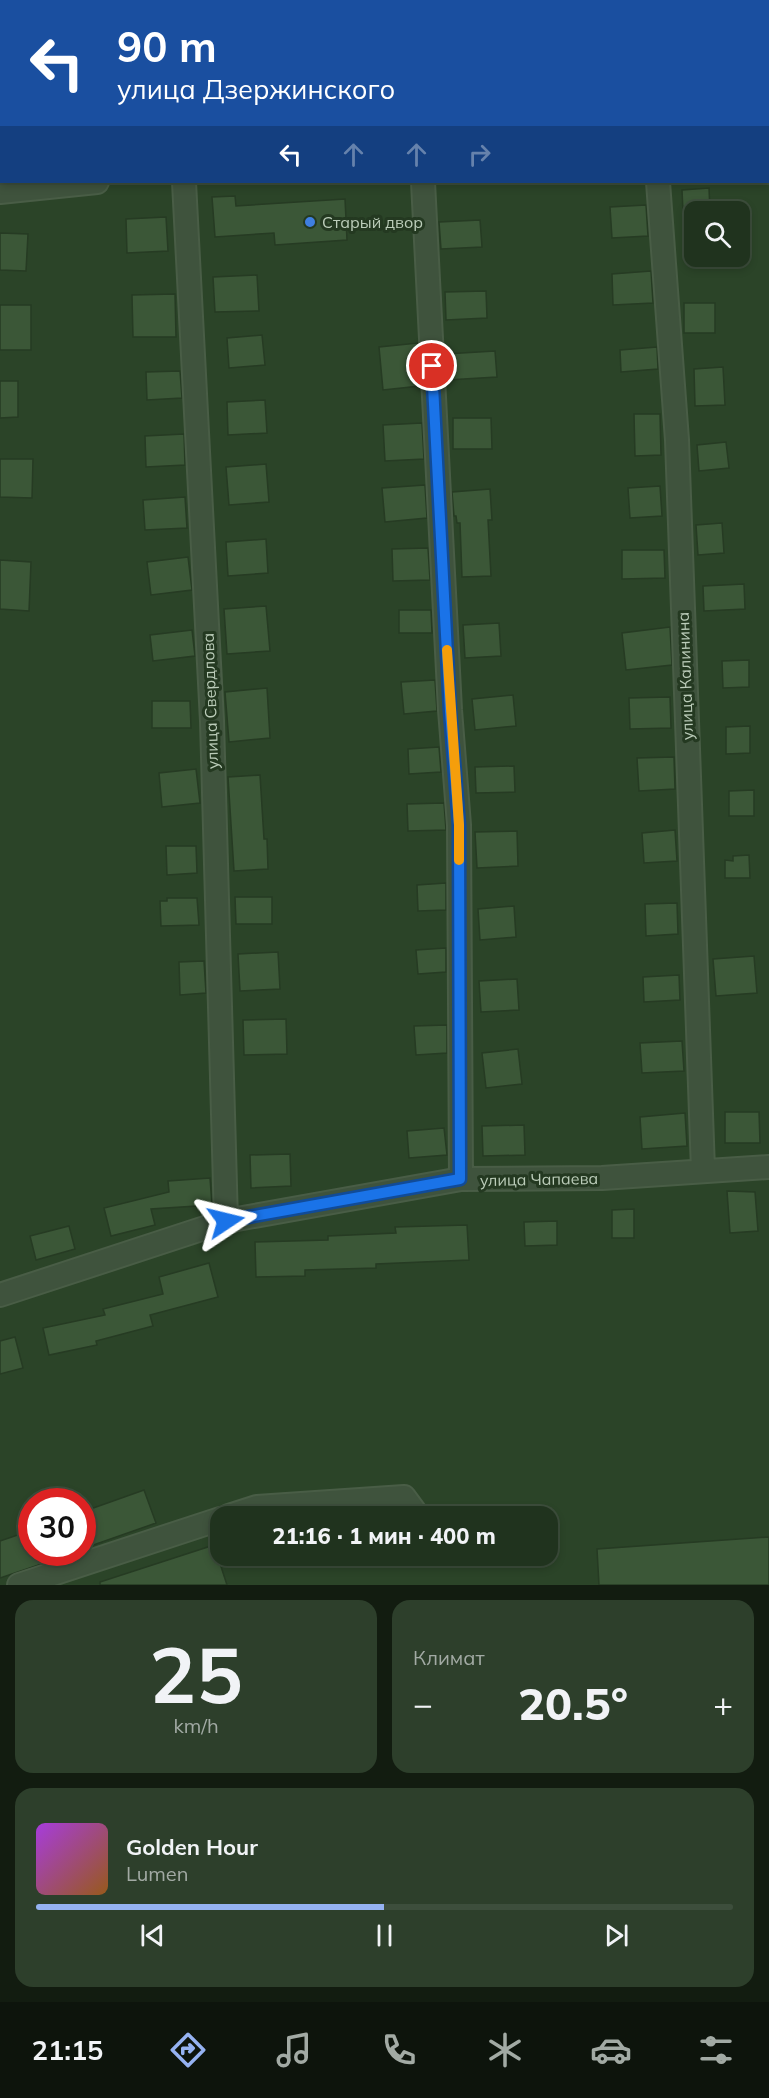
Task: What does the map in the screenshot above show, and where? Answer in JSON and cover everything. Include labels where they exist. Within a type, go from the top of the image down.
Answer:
[{"type":"street","points":[[0,192],[87,183]]},
{"type":"street","name":"улица Свердлова","points":[[184,183],[212,721],[226,1221]]},
{"type":"street","points":[[423,183],[450,711],[459,825],[460,1179]]},
{"type":"street","name":"улица Калинина","points":[[658,183],[677,441],[703,1170]]},
{"type":"street","name":"улица Чапаева","points":[[0,1295],[226,1221],[460,1179],[602,1178],[769,1167]]},
{"type":"street","points":[[272,1506],[404,1497],[411,1506]]},
{"type":"street","points":[[19,1585],[210,1522]]},
{"type":"building","points":[[709,188],[710,201],[684,201],[683,212],[682,190]]},
{"type":"building","points":[[235,196],[236,206],[345,199],[347,240],[275,245],[274,233],[215,237],[212,197]]},
{"type":"building","points":[[646,205],[648,236],[612,238],[610,207]]},
{"type":"building","points":[[166,217],[168,251],[127,253],[126,219]]},
{"type":"building","points":[[480,220],[482,247],[441,249],[439,222]]},
{"type":"building","points":[[0,233],[28,234],[26,271],[0,270]]},
{"type":"building","points":[[651,271],[653,303],[613,305],[612,274]]},
{"type":"building","points":[[257,275],[259,311],[215,312],[213,277]]},
{"type":"building","points":[[486,291],[487,318],[446,320],[445,292]]},
{"type":"building","points":[[175,294],[176,337],[133,337],[132,295]]},
{"type":"building","points":[[684,303],[715,303],[715,333],[684,333]]},
{"type":"building","points":[[0,305],[31,305],[31,350],[0,350]]},
{"type":"building","points":[[262,335],[265,365],[229,368],[227,338]]},
{"type":"building","points":[[418,343],[420,386],[383,390],[379,347]]},
{"type":"building","points":[[657,347],[658,369],[621,372],[620,350]]},
{"type":"building","points":[[495,351],[497,377],[447,380],[445,354]]},
{"type":"building","points":[[723,367],[725,405],[695,406],[694,369]]},
{"type":"building","points":[[180,371],[182,398],[147,400],[146,372]]},
{"type":"building","points":[[0,381],[18,381],[18,417],[0,418]]},
{"type":"building","points":[[265,400],[267,433],[228,435],[227,402]]},
{"type":"building","points":[[634,414],[660,414],[661,455],[635,456]]},
{"type":"building","points":[[453,418],[491,418],[492,449],[453,449]]},
{"type":"building","points":[[422,423],[424,459],[385,461],[383,425]]},
{"type":"building","points":[[184,434],[185,465],[146,467],[145,436]]},
{"type":"building","points":[[726,442],[729,468],[699,471],[697,445]]},
{"type":"building","points":[[0,459],[33,459],[32,498],[0,497]]},
{"type":"building","points":[[266,464],[269,502],[229,505],[226,467]]},
{"type":"building","points":[[425,485],[427,518],[385,522],[382,488]]},
{"type":"building","points":[[660,486],[662,516],[630,518],[628,488]]},
{"type":"building","points":[[490,489],[492,520],[488,520],[491,576],[462,577],[460,523],[457,523],[456,516],[454,516],[452,492]]},
{"type":"building","points":[[185,497],[187,528],[145,530],[143,500]]},
{"type":"building","points":[[722,523],[724,553],[698,555],[696,525]]},
{"type":"building","points":[[266,539],[268,573],[228,576],[226,542]]},
{"type":"building","points":[[428,548],[430,580],[393,581],[392,549]]},
{"type":"building","points":[[622,550],[664,550],[665,578],[622,579]]},
{"type":"building","points":[[188,557],[192,590],[151,595],[147,562]]},
{"type":"building","points":[[0,560],[31,562],[29,611],[0,609]]},
{"type":"building","points":[[744,584],[745,609],[704,611],[703,586]]},
{"type":"building","points":[[266,606],[270,651],[227,654],[224,609]]},
{"type":"building","points":[[399,610],[431,610],[432,633],[399,633]]},
{"type":"building","points":[[499,623],[501,656],[465,658],[463,625]]},
{"type":"building","points":[[670,627],[672,665],[626,670],[622,633]]},
{"type":"building","points":[[192,630],[195,656],[153,661],[150,635]]},
{"type":"building","points":[[749,660],[749,687],[723,688],[722,661]]},
{"type":"building","points":[[435,680],[437,711],[404,714],[401,682]]},
{"type":"building","points":[[267,688],[270,738],[229,742],[225,692]]},
{"type":"building","points":[[513,695],[516,726],[475,730],[472,699]]},
{"type":"building","points":[[670,697],[671,728],[630,729],[629,698]]},
{"type":"building","points":[[152,701],[190,701],[191,728],[152,728]]},
{"type":"building","points":[[750,726],[750,753],[726,754],[726,727]]},
{"type":"building","points":[[439,747],[441,772],[409,774],[408,749]]},
{"type":"building","points":[[674,757],[675,789],[639,791],[637,758]]},
{"type":"building","points":[[514,766],[515,792],[476,793],[475,767]]},
{"type":"building","points":[[196,769],[200,803],[162,807],[159,773]]},
{"type":"building","points":[[260,775],[268,869],[234,871],[228,777]]},
{"type":"building","points":[[754,790],[754,816],[729,816],[729,791]]},
{"type":"building","points":[[444,803],[446,830],[408,831],[407,804]]},
{"type":"building","points":[[675,830],[677,861],[644,863],[642,833]]},
{"type":"building","points":[[517,831],[518,866],[477,868],[475,832]]},
{"type":"building","points":[[166,846],[196,846],[197,873],[167,875]]},
{"type":"building","points":[[749,855],[750,878],[725,878],[725,860],[733,861],[733,856]]},
{"type":"building","points":[[446,883],[446,910],[418,911],[417,885]]},
{"type":"building","points":[[235,897],[272,897],[272,924],[236,924]]},
{"type":"building","points":[[167,898],[197,898],[199,925],[161,926],[160,901],[167,901]]},
{"type":"building","points":[[677,903],[678,934],[646,936],[645,904]]},
{"type":"building","points":[[514,906],[516,937],[480,940],[478,909]]},
{"type":"building","points":[[446,948],[446,972],[418,974],[416,950]]},
{"type":"building","points":[[278,952],[280,989],[240,991],[238,954]]},
{"type":"building","points":[[754,956],[757,993],[716,996],[713,959]]},
{"type":"building","points":[[204,961],[206,993],[180,995],[179,962]]},
{"type":"building","points":[[679,975],[680,1000],[644,1002],[643,977]]},
{"type":"building","points":[[517,979],[519,1010],[481,1012],[479,981]]},
{"type":"building","points":[[286,1019],[287,1054],[244,1055],[243,1020]]},
{"type":"building","points":[[447,1025],[447,1053],[416,1055],[414,1026]]},
{"type":"building","points":[[682,1041],[684,1071],[642,1073],[640,1043]]},
{"type":"building","points":[[518,1049],[522,1084],[486,1088],[482,1053]]},
{"type":"building","points":[[725,1112],[759,1112],[760,1143],[725,1143]]},
{"type":"building","points":[[685,1113],[687,1146],[642,1149],[640,1117]]},
{"type":"building","points":[[524,1125],[525,1155],[483,1156],[482,1126]]},
{"type":"building","points":[[444,1128],[447,1155],[409,1158],[407,1131]]},
{"type":"building","points":[[290,1154],[291,1186],[251,1188],[250,1155]]},
{"type":"building","points":[[210,1178],[212,1205],[151,1209],[155,1225],[111,1236],[104,1208],[169,1192],[168,1181]]},
{"type":"building","points":[[727,1191],[755,1192],[758,1231],[730,1233]]},
{"type":"building","points":[[634,1209],[634,1238],[612,1238],[612,1210]]},
{"type":"building","points":[[557,1221],[557,1245],[525,1246],[524,1222]]},
{"type":"building","points":[[467,1225],[469,1260],[376,1264],[376,1268],[305,1270],[305,1276],[256,1277],[255,1242],[328,1240],[328,1236],[396,1233],[395,1227]]},
{"type":"building","points":[[69,1226],[75,1249],[36,1260],[30,1236]]},
{"type":"building","points":[[209,1263],[218,1297],[150,1315],[153,1326],[96,1341],[97,1345],[49,1355],[43,1328],[105,1315],[103,1309],[163,1294],[159,1277]]},
{"type":"building","points":[[15,1337],[23,1368],[0,1374],[0,1341]]},
{"type":"building","points":[[144,1490],[156,1523],[96,1544],[96,1507]]},
{"type":"building","points":[[18,1535],[18,1566],[35,1566],[0,1578],[0,1541]]},
{"type":"building","points":[[769,1537],[769,1585],[599,1585],[597,1549]]},
{"type":"building","points":[[210,1546],[210,1566],[221,1566],[227,1585],[100,1585],[100,1582]]},
{"type":"slow traffic","points":[[447,650],[459,825],[459,860]]},
{"type":"place","name":"Старый двор","points":[[310,222]]},
{"type":"route","points":[[226,1221],[460,1179],[459,825],[450,711],[432,366]]}]
